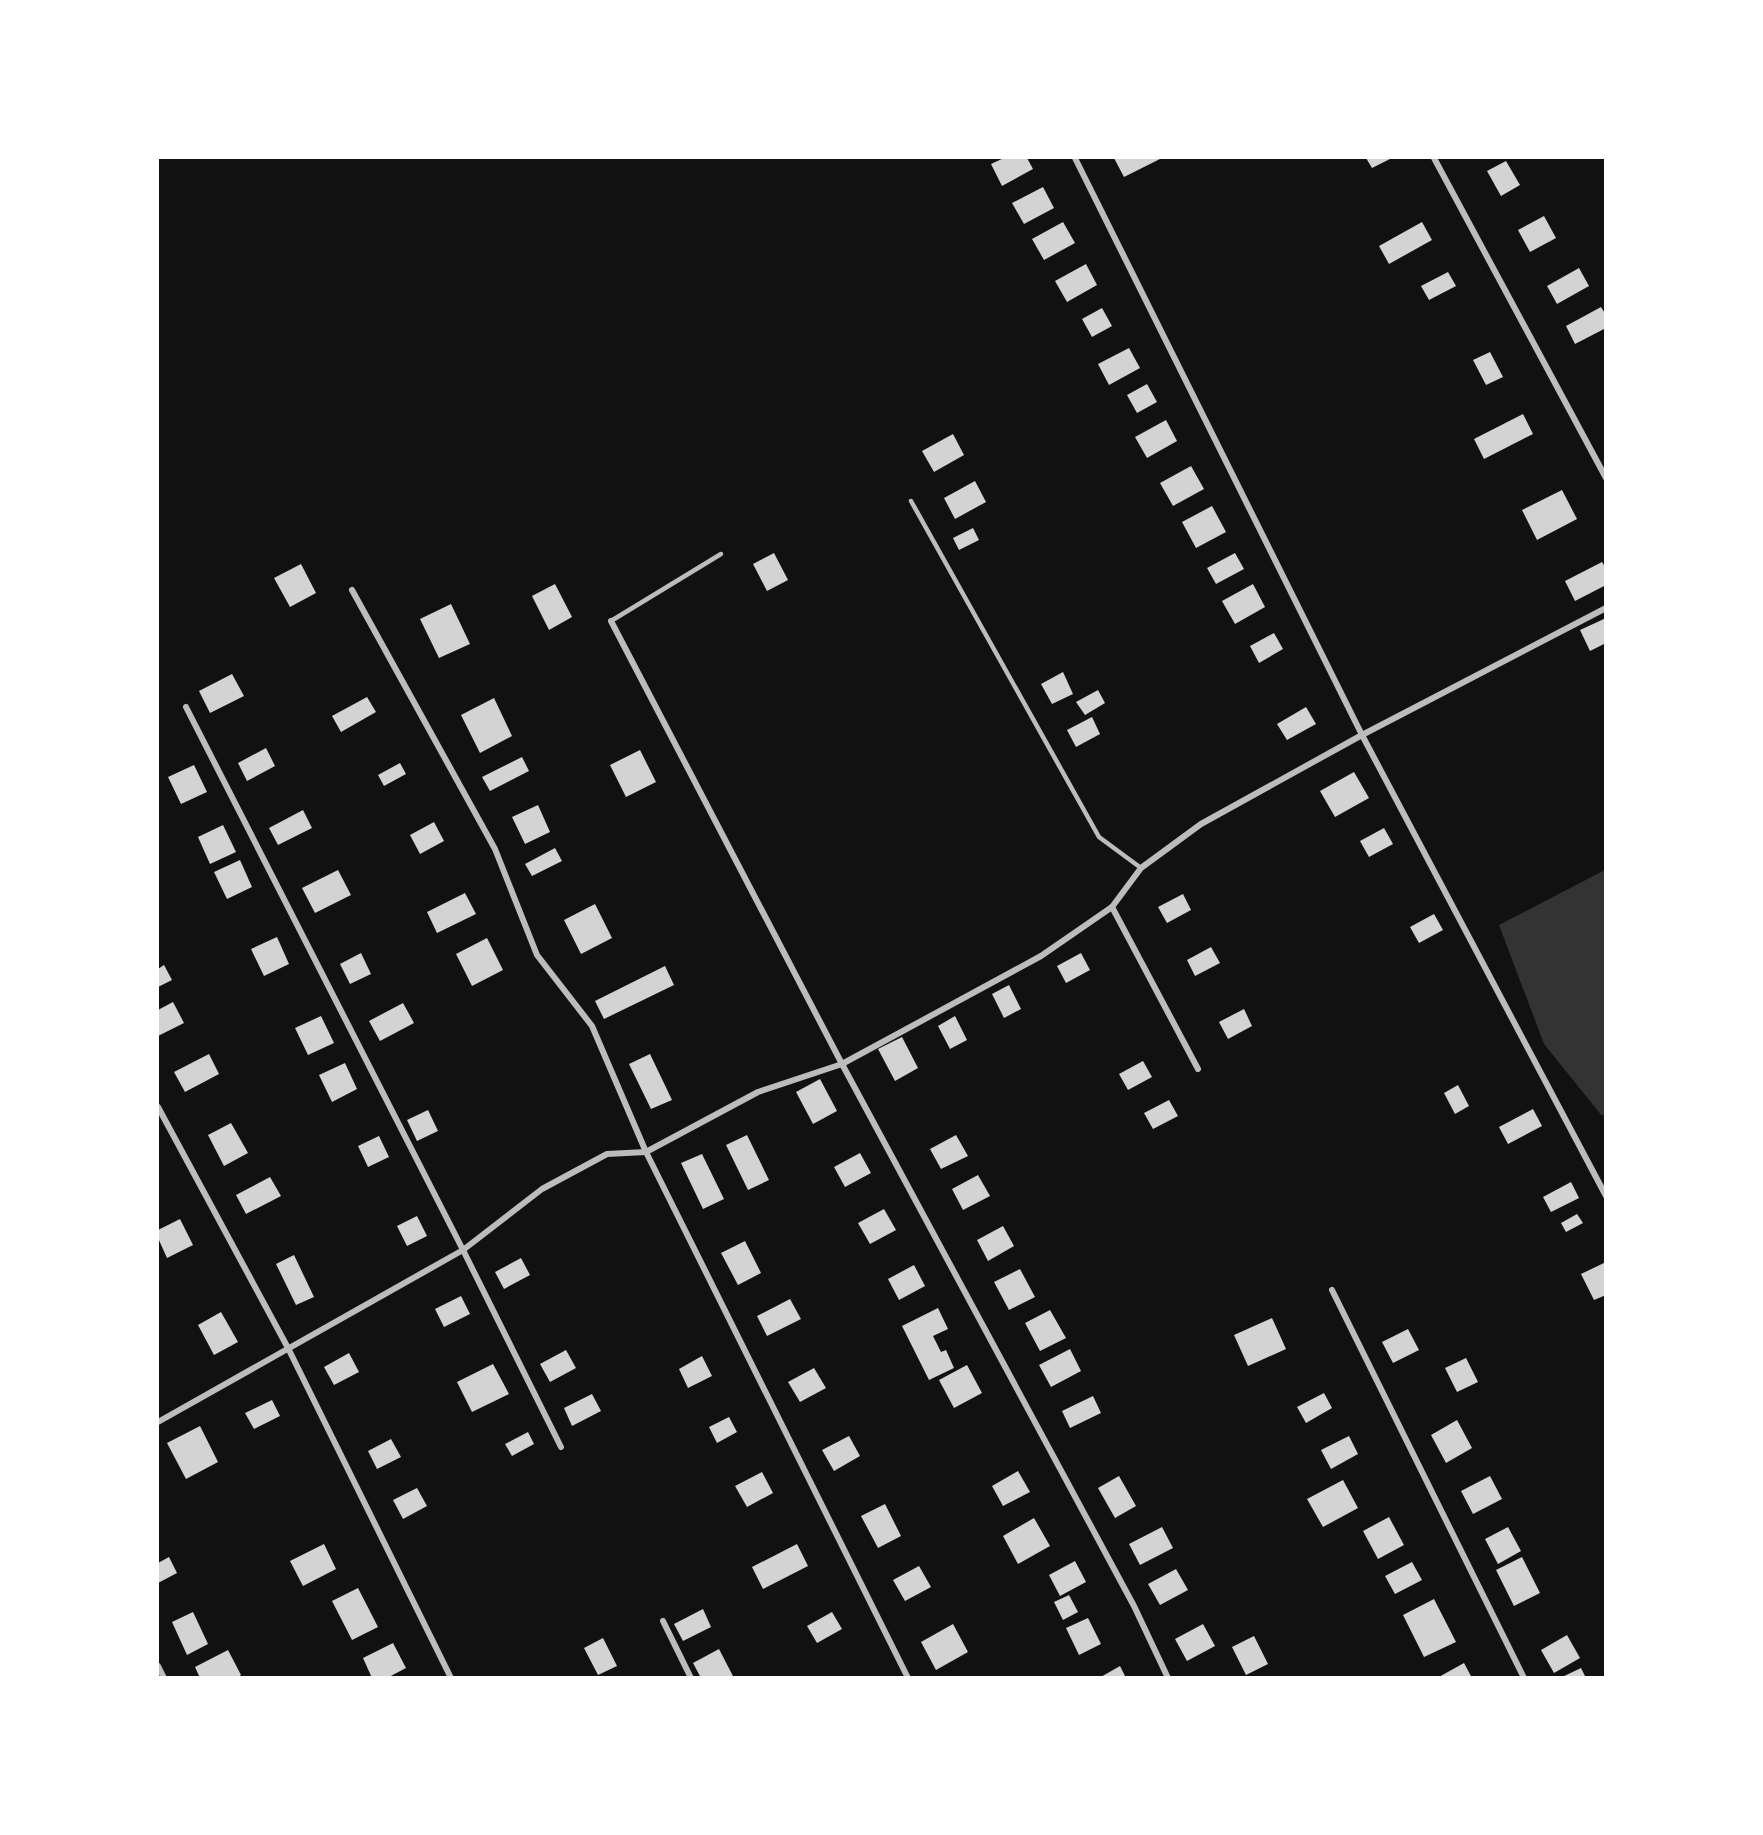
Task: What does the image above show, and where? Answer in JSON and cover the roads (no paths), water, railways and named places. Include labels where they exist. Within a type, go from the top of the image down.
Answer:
[{"type":"street","points":[[1075,158],[1362,735],[1605,1196]]},
{"type":"street","points":[[1434,158],[1605,478]]},
{"type":"street","points":[[351,590],[495,849],[537,955],[592,1026],[646,1152],[908,1677]]},
{"type":"street","points":[[158,1422],[463,1250],[542,1189],[607,1154],[646,1152],[758,1092],[842,1064],[1041,956],[1112,907],[1141,868],[1201,824],[1362,735],[1605,608]]},
{"type":"street","points":[[611,621],[842,1064],[1134,1606],[1168,1677]]},
{"type":"street","points":[[186,707],[561,1447]]},
{"type":"street","points":[[1112,907],[1198,1069]]},
{"type":"street","points":[[158,1107],[288,1348],[451,1677]]},
{"type":"street","points":[[1332,1290],[1524,1677]]},
{"type":"street","points":[[663,1621],[691,1677]]},
{"type":"street","points":[[158,1666],[164,1677]]},
{"type":"lane","points":[[911,501],[1099,837],[1141,868]]},
{"type":"lane","points":[[611,621],[721,554]]}]
